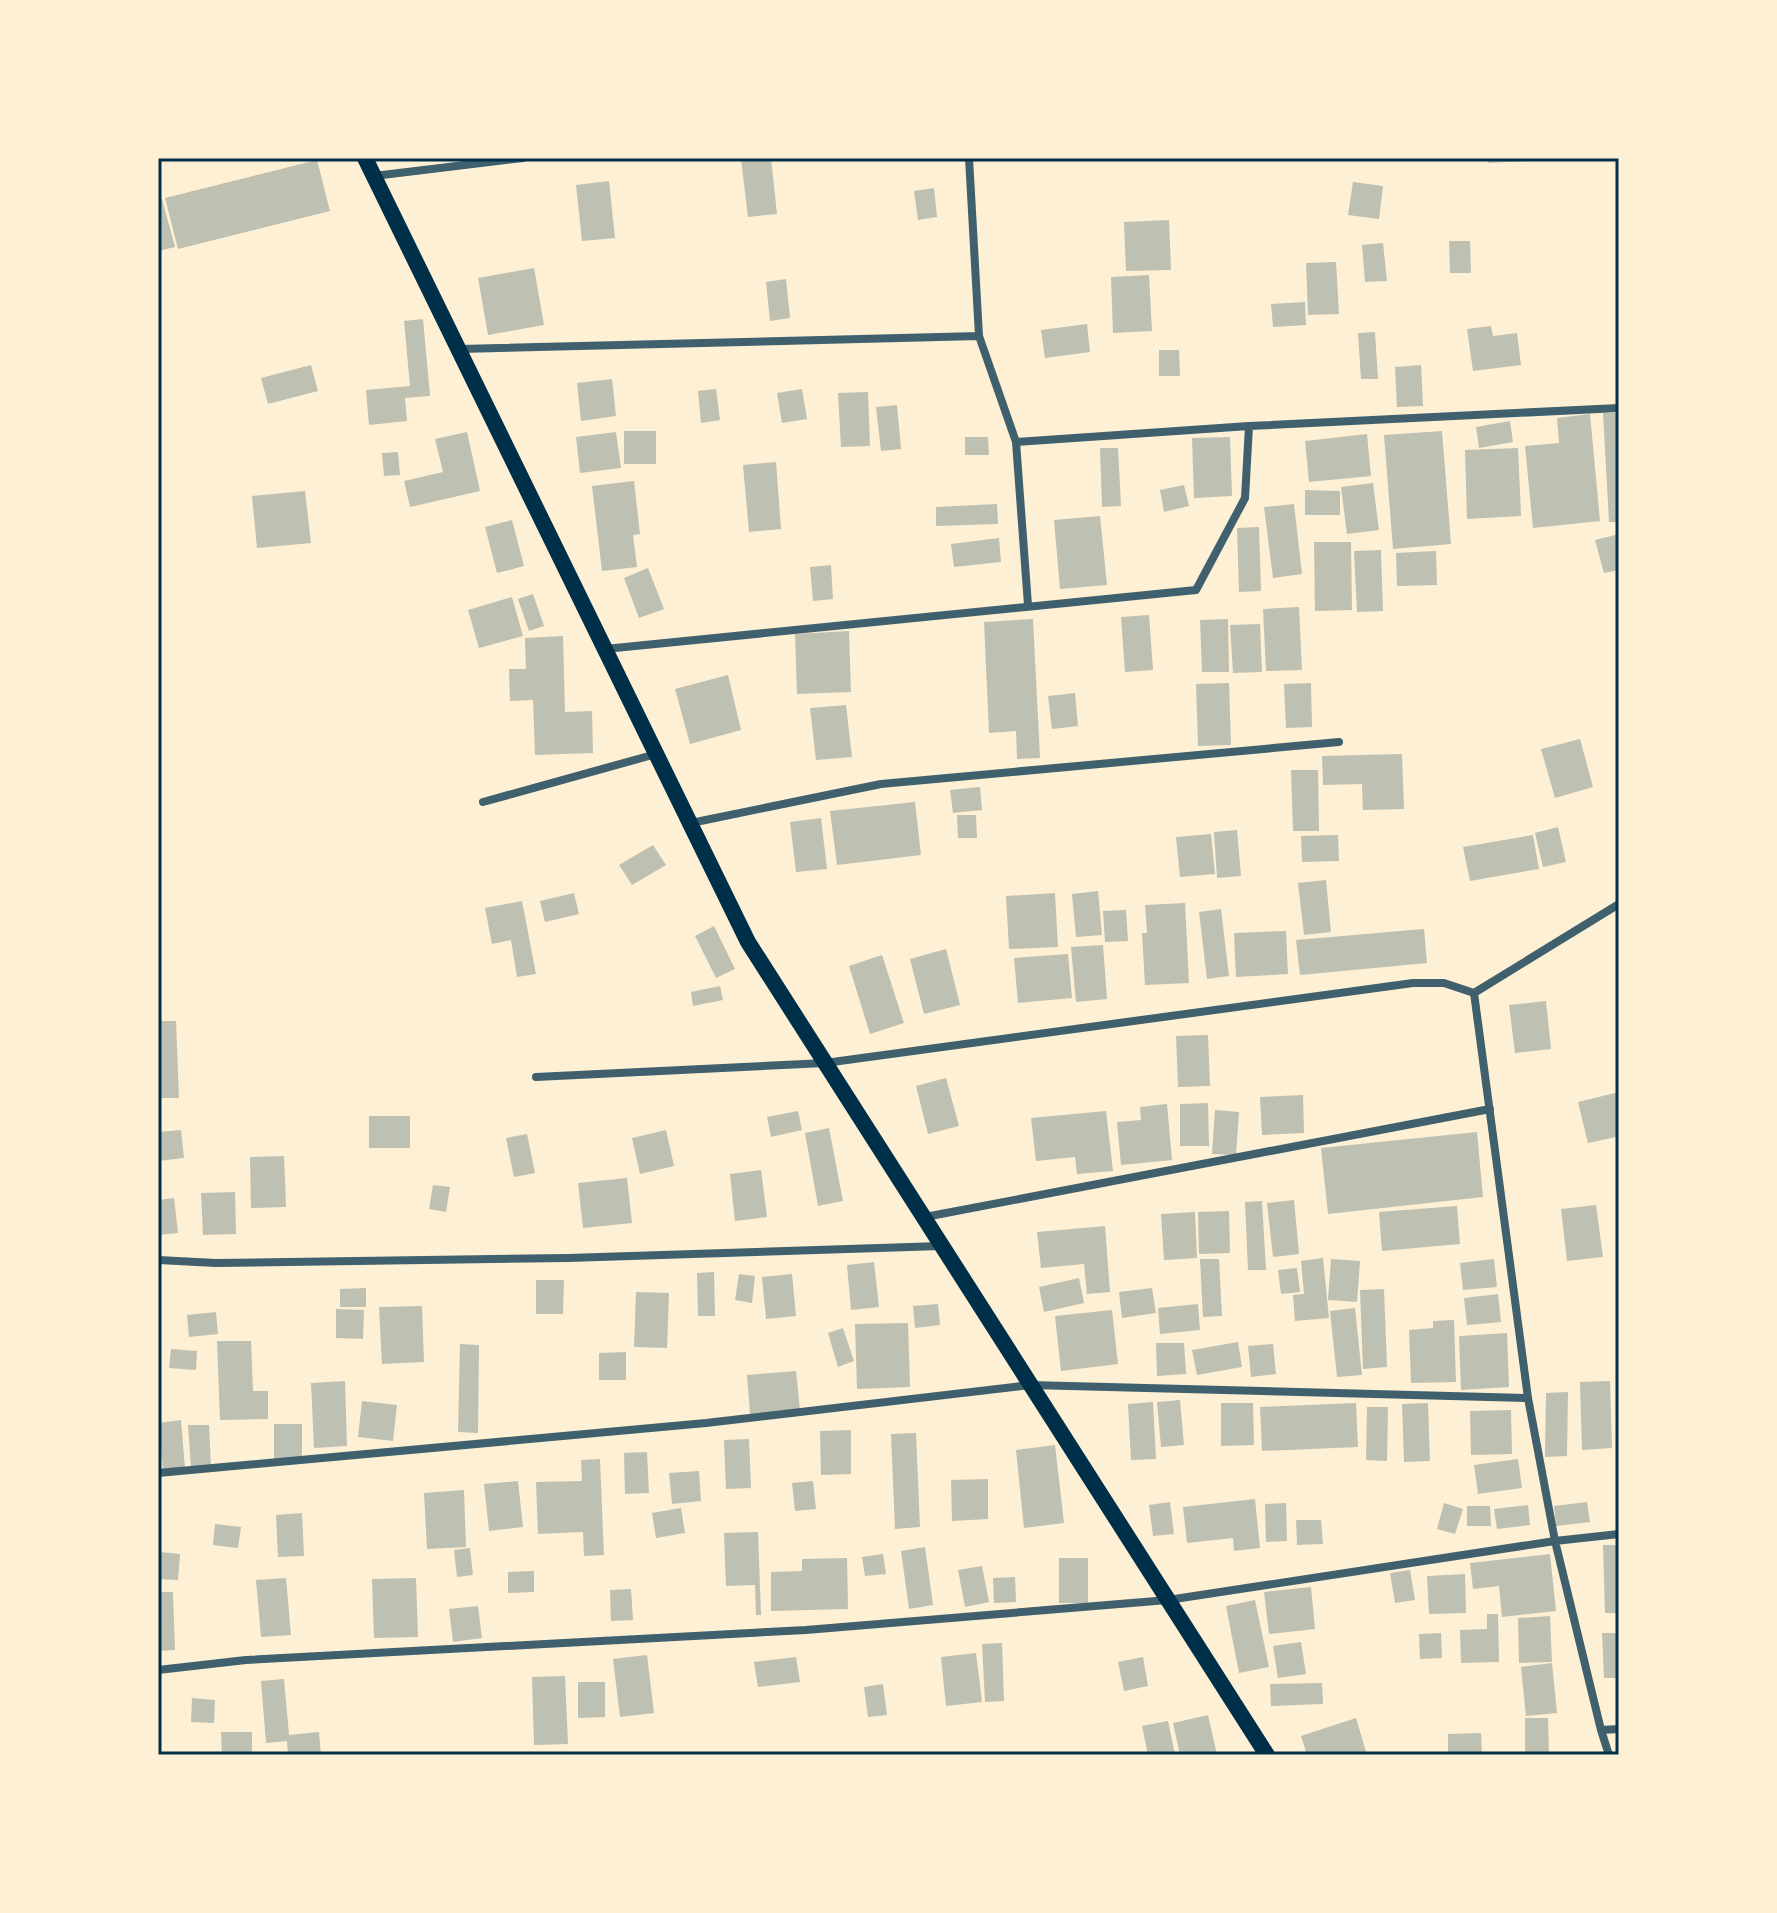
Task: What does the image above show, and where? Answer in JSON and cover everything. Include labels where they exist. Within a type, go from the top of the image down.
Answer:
[{"type":"main road","points":[[365,158],[748,942],[1267,1755]]},
{"type":"street","points":[[374,176],[523,158]]},
{"type":"street","points":[[969,158],[979,336],[1016,442],[1028,605]]},
{"type":"street","points":[[459,349],[979,336]]},
{"type":"street","points":[[1016,442],[1249,426],[1619,408]]},
{"type":"street","points":[[605,649],[1196,590],[1245,498],[1249,426]]},
{"type":"street","points":[[690,824],[881,784],[1339,742]]},
{"type":"street","points":[[483,802],[656,754]]},
{"type":"street","points":[[536,1077],[825,1063],[1413,983],[1444,983],[1474,993],[1619,904]]},
{"type":"street","points":[[1474,993],[1528,1398],[1555,1541],[1609,1755]]},
{"type":"street","points":[[924,1217],[1490,1109]]},
{"type":"street","points":[[158,1260],[216,1263],[568,1258],[942,1246]]},
{"type":"street","points":[[158,1473],[706,1423],[1030,1385],[1528,1398]]},
{"type":"street","points":[[158,1670],[246,1660],[806,1630],[1168,1600],[1619,1534]]},
{"type":"street","points":[[1601,1730],[1619,1729]]},
{"type":"building","points":[[771,158],[777,214],[748,217],[741,159]]},
{"type":"building","points":[[1488,158],[1546,158],[1546,160],[1488,163]]},
{"type":"building","points":[[317,160],[330,211],[178,249],[165,198]]},
{"type":"building","points":[[609,181],[615,238],[582,241],[576,185]]},
{"type":"building","points":[[1353,182],[1383,186],[1379,219],[1348,215]]},
{"type":"building","points":[[934,188],[937,217],[918,220],[914,191]]},
{"type":"building","points":[[162,199],[175,247],[158,251],[158,201]]},
{"type":"building","points":[[1169,220],[1171,270],[1126,271],[1124,222]]},
{"type":"building","points":[[1449,241],[1470,241],[1471,273],[1450,273]]},
{"type":"building","points":[[1383,243],[1387,281],[1365,282],[1362,245]]},
{"type":"building","points":[[1336,262],[1339,314],[1308,315],[1306,263]]},
{"type":"building","points":[[534,268],[544,325],[488,335],[478,278]]},
{"type":"building","points":[[1149,275],[1152,331],[1113,333],[1111,277]]},
{"type":"building","points":[[786,279],[790,318],[770,321],[766,282]]},
{"type":"building","points":[[1305,302],[1306,325],[1273,327],[1271,304]]},
{"type":"building","points":[[423,319],[430,396],[405,398],[407,421],[369,425],[366,390],[410,386],[404,321]]},
{"type":"building","points":[[1087,324],[1090,352],[1045,358],[1041,330]]},
{"type":"building","points":[[1491,326],[1493,336],[1517,333],[1521,365],[1473,371],[1467,329]]},
{"type":"building","points":[[1375,332],[1378,379],[1361,379],[1358,333]]},
{"type":"building","points":[[1159,350],[1179,350],[1180,376],[1159,376]]},
{"type":"building","points":[[311,365],[318,391],[268,404],[261,378]]},
{"type":"building","points":[[1421,365],[1423,406],[1397,407],[1395,367]]},
{"type":"building","points":[[612,379],[616,416],[581,421],[577,383]]},
{"type":"building","points":[[716,389],[720,420],[701,423],[698,391]]},
{"type":"building","points":[[802,389],[807,419],[782,423],[777,393]]},
{"type":"building","points":[[868,392],[870,446],[841,447],[838,393]]},
{"type":"building","points":[[897,405],[901,449],[881,451],[876,407]]},
{"type":"building","points":[[1603,413],[1619,413],[1619,522],[1609,522]]},
{"type":"building","points":[[1590,414],[1600,521],[1533,528],[1525,446],[1559,443],[1557,418]]},
{"type":"building","points":[[1510,421],[1513,442],[1479,448],[1476,427]]},
{"type":"building","points":[[624,431],[656,431],[656,464],[624,464]]},
{"type":"building","points":[[1442,431],[1451,544],[1393,549],[1384,435]]},
{"type":"building","points":[[467,432],[480,491],[410,507],[404,481],[443,472],[435,439]]},
{"type":"building","points":[[616,432],[621,468],[580,473],[576,437]]},
{"type":"building","points":[[1367,434],[1371,476],[1309,482],[1305,441]]},
{"type":"building","points":[[965,437],[988,437],[989,455],[965,455]]},
{"type":"building","points":[[1230,437],[1232,496],[1194,498],[1192,438]]},
{"type":"building","points":[[1100,448],[1118,448],[1121,506],[1102,507]]},
{"type":"building","points":[[1518,448],[1521,516],[1467,519],[1465,450]]},
{"type":"building","points":[[398,452],[400,475],[384,476],[382,453]]},
{"type":"building","points":[[776,462],[781,529],[749,532],[743,465]]},
{"type":"building","points":[[634,481],[640,534],[633,535],[637,567],[602,571],[592,486]]},
{"type":"building","points":[[1373,483],[1379,530],[1347,534],[1341,487]]},
{"type":"building","points":[[1184,485],[1189,506],[1164,512],[1160,490]]},
{"type":"building","points":[[1305,490],[1340,491],[1340,515],[1305,515]]},
{"type":"building","points":[[305,491],[311,543],[257,548],[252,496]]},
{"type":"building","points":[[997,504],[998,524],[936,526],[936,507]]},
{"type":"building","points":[[1294,504],[1302,574],[1273,578],[1264,507]]},
{"type":"building","points":[[1100,516],[1107,585],[1060,589],[1054,520]]},
{"type":"building","points":[[512,520],[524,566],[497,573],[485,527]]},
{"type":"building","points":[[1259,527],[1261,591],[1239,592],[1237,528]]},
{"type":"building","points":[[1619,534],[1619,570],[1604,573],[1595,540]]},
{"type":"building","points":[[999,538],[1001,562],[954,567],[951,544]]},
{"type":"building","points":[[1314,542],[1351,542],[1352,610],[1315,611]]},
{"type":"building","points":[[1381,550],[1383,611],[1357,612],[1354,551]]},
{"type":"building","points":[[1436,551],[1437,585],[1397,586],[1396,553]]},
{"type":"building","points":[[831,565],[833,599],[813,601],[810,567]]},
{"type":"building","points":[[648,568],[664,609],[639,618],[624,578]]},
{"type":"building","points":[[533,594],[544,626],[529,631],[518,599]]},
{"type":"building","points":[[512,597],[523,636],[479,648],[468,610]]},
{"type":"building","points":[[1299,607],[1302,670],[1266,671],[1263,609]]},
{"type":"building","points":[[1149,615],[1153,670],[1125,672],[1121,617]]},
{"type":"building","points":[[1033,619],[1040,758],[1017,759],[1016,731],[989,733],[984,622]]},
{"type":"building","points":[[1228,619],[1229,672],[1202,672],[1200,620]]},
{"type":"building","points":[[1260,624],[1262,672],[1233,673],[1230,625]]},
{"type":"building","points":[[849,631],[851,692],[797,694],[795,634]]},
{"type":"building","points":[[563,636],[565,712],[592,711],[593,753],[535,755],[533,700],[510,701],[509,669],[526,669],[525,638]]},
{"type":"building","points":[[728,675],[741,730],[690,744],[675,689]]},
{"type":"building","points":[[1229,683],[1231,745],[1198,746],[1196,684]]},
{"type":"building","points":[[1311,683],[1312,727],[1286,728],[1284,684]]},
{"type":"building","points":[[1075,693],[1078,726],[1052,729],[1048,696]]},
{"type":"building","points":[[846,705],[852,757],[816,760],[810,708]]},
{"type":"building","points":[[1580,739],[1593,787],[1555,798],[1541,749]]},
{"type":"building","points":[[1402,754],[1404,809],[1363,810],[1362,784],[1323,785],[1322,756]]},
{"type":"building","points":[[1291,770],[1318,770],[1319,831],[1293,831]]},
{"type":"building","points":[[980,787],[982,810],[953,813],[950,790]]},
{"type":"building","points":[[915,802],[921,855],[837,865],[830,811]]},
{"type":"building","points":[[957,815],[976,815],[977,838],[958,838]]},
{"type":"building","points":[[821,818],[827,869],[796,872],[790,822]]},
{"type":"building","points":[[1558,827],[1566,862],[1543,867],[1535,833]]},
{"type":"building","points":[[1237,830],[1241,876],[1217,878],[1214,832]]},
{"type":"building","points":[[1211,834],[1215,874],[1180,877],[1176,837]]},
{"type":"building","points":[[1338,835],[1339,861],[1302,862],[1301,836]]},
{"type":"building","points":[[1533,835],[1539,869],[1470,881],[1463,847]]},
{"type":"building","points":[[653,845],[666,865],[632,885],[619,865]]},
{"type":"building","points":[[1326,880],[1331,932],[1304,935],[1298,883]]},
{"type":"building","points":[[1098,891],[1102,935],[1076,937],[1072,894]]},
{"type":"building","points":[[574,893],[579,914],[545,922],[540,901]]},
{"type":"building","points":[[1055,893],[1058,947],[1009,949],[1006,896]]},
{"type":"building","points":[[522,901],[536,974],[517,977],[511,940],[492,944],[485,908]]},
{"type":"building","points":[[1185,903],[1189,983],[1145,985],[1142,933],[1147,933],[1145,905]]},
{"type":"building","points":[[1221,909],[1229,976],[1207,979],[1199,912]]},
{"type":"building","points":[[1126,910],[1128,941],[1105,942],[1103,911]]},
{"type":"building","points":[[714,926],[735,969],[716,978],[695,936]]},
{"type":"building","points":[[1424,929],[1427,963],[1300,975],[1296,940]]},
{"type":"building","points":[[1286,931],[1288,974],[1236,977],[1234,933]]},
{"type":"building","points":[[1103,945],[1107,999],[1076,1002],[1071,947]]},
{"type":"building","points":[[946,949],[960,1005],[924,1014],[910,959]]},
{"type":"building","points":[[1068,954],[1072,998],[1018,1003],[1014,958]]},
{"type":"building","points":[[882,955],[904,1023],[870,1034],[849,966]]},
{"type":"building","points":[[720,986],[723,1000],[693,1006],[691,992]]},
{"type":"building","points":[[1546,1001],[1551,1049],[1515,1053],[1509,1005]]},
{"type":"building","points":[[158,1021],[176,1021],[179,1098],[158,1098]]},
{"type":"building","points":[[1208,1035],[1210,1086],[1178,1087],[1176,1036]]},
{"type":"building","points":[[946,1078],[959,1126],[928,1134],[916,1086]]},
{"type":"building","points":[[1619,1092],[1619,1146],[1616,1137],[1588,1143],[1578,1102]]},
{"type":"building","points":[[1303,1095],[1304,1133],[1262,1135],[1260,1097]]},
{"type":"building","points":[[1208,1103],[1209,1146],[1180,1146],[1180,1104]]},
{"type":"building","points":[[1167,1104],[1172,1160],[1121,1165],[1117,1122],[1141,1120],[1140,1107]]},
{"type":"building","points":[[1215,1110],[1239,1112],[1236,1155],[1212,1154]]},
{"type":"building","points":[[798,1111],[802,1130],[771,1137],[767,1117]]},
{"type":"building","points":[[1106,1111],[1113,1171],[1077,1174],[1075,1157],[1036,1161],[1031,1118]]},
{"type":"building","points":[[369,1116],[410,1116],[410,1148],[369,1148]]},
{"type":"building","points":[[829,1128],[843,1201],[818,1206],[805,1133]]},
{"type":"building","points":[[181,1130],[184,1158],[158,1161],[158,1132]]},
{"type":"building","points":[[666,1130],[674,1166],[640,1174],[632,1138]]},
{"type":"building","points":[[1477,1132],[1483,1197],[1328,1214],[1321,1148]]},
{"type":"building","points":[[527,1134],[535,1173],[514,1177],[506,1138]]},
{"type":"building","points":[[284,1156],[286,1207],[251,1208],[250,1157]]},
{"type":"building","points":[[761,1170],[767,1217],[735,1221],[730,1174]]},
{"type":"building","points":[[627,1178],[632,1223],[583,1228],[578,1183]]},
{"type":"building","points":[[433,1185],[450,1187],[446,1212],[429,1209]]},
{"type":"building","points":[[235,1192],[236,1234],[203,1235],[201,1193]]},
{"type":"building","points":[[174,1198],[178,1233],[158,1235],[158,1200]]},
{"type":"building","points":[[1294,1200],[1299,1254],[1273,1257],[1267,1203]]},
{"type":"building","points":[[1262,1201],[1266,1270],[1248,1270],[1245,1202]]},
{"type":"building","points":[[1596,1205],[1603,1257],[1567,1261],[1561,1209]]},
{"type":"building","points":[[1457,1206],[1460,1244],[1382,1251],[1379,1212]]},
{"type":"building","points":[[1229,1211],[1230,1253],[1199,1254],[1198,1212]]},
{"type":"building","points":[[1195,1212],[1197,1258],[1164,1260],[1161,1214]]},
{"type":"building","points":[[1105,1226],[1110,1292],[1087,1294],[1084,1264],[1041,1268],[1037,1232]]},
{"type":"building","points":[[1323,1258],[1329,1318],[1295,1321],[1293,1295],[1304,1294],[1301,1261]]},
{"type":"building","points":[[1200,1259],[1219,1259],[1222,1316],[1203,1317]]},
{"type":"building","points":[[1331,1259],[1360,1261],[1357,1302],[1328,1300]]},
{"type":"building","points":[[1494,1259],[1497,1287],[1463,1290],[1460,1263]]},
{"type":"building","points":[[874,1262],[879,1307],[851,1310],[847,1265]]},
{"type":"building","points":[[1297,1268],[1300,1292],[1281,1294],[1278,1270]]},
{"type":"building","points":[[714,1272],[715,1316],[698,1316],[697,1273]]},
{"type":"building","points":[[739,1274],[755,1276],[752,1303],[735,1300]]},
{"type":"building","points":[[792,1274],[796,1316],[766,1319],[762,1277]]},
{"type":"building","points":[[1079,1278],[1084,1303],[1044,1312],[1039,1287]]},
{"type":"building","points":[[536,1280],[564,1280],[563,1314],[536,1314]]},
{"type":"building","points":[[366,1288],[366,1307],[340,1307],[340,1289]]},
{"type":"building","points":[[1152,1288],[1156,1313],[1122,1318],[1119,1292]]},
{"type":"building","points":[[1384,1289],[1387,1367],[1363,1369],[1360,1290]]},
{"type":"building","points":[[636,1292],[669,1293],[667,1348],[634,1347]]},
{"type":"building","points":[[1498,1294],[1501,1322],[1467,1325],[1464,1298]]},
{"type":"building","points":[[938,1304],[940,1325],[915,1328],[913,1306]]},
{"type":"building","points":[[1198,1304],[1200,1330],[1160,1334],[1158,1308]]},
{"type":"building","points":[[422,1306],[424,1362],[382,1364],[379,1307]]},
{"type":"building","points":[[1355,1308],[1362,1375],[1337,1377],[1330,1311]]},
{"type":"building","points":[[336,1309],[364,1310],[363,1339],[336,1338]]},
{"type":"building","points":[[1112,1310],[1118,1364],[1061,1371],[1055,1316]]},
{"type":"building","points":[[216,1312],[218,1334],[189,1337],[187,1315]]},
{"type":"building","points":[[1454,1320],[1456,1382],[1411,1383],[1409,1330],[1433,1328],[1433,1321]]},
{"type":"building","points":[[908,1323],[910,1387],[857,1389],[855,1324]]},
{"type":"building","points":[[843,1328],[854,1361],[838,1367],[828,1333]]},
{"type":"building","points":[[1507,1333],[1509,1387],[1461,1390],[1459,1336]]},
{"type":"building","points":[[217,1341],[251,1341],[253,1391],[268,1391],[268,1419],[220,1420]]},
{"type":"building","points":[[1238,1342],[1242,1367],[1197,1375],[1192,1350]]},
{"type":"building","points":[[1156,1343],[1184,1343],[1186,1374],[1157,1376]]},
{"type":"building","points":[[460,1344],[479,1345],[478,1433],[458,1432]]},
{"type":"building","points":[[1273,1344],[1276,1374],[1251,1377],[1248,1346]]},
{"type":"building","points":[[171,1349],[197,1351],[196,1370],[169,1368]]},
{"type":"building","points":[[626,1352],[626,1380],[599,1380],[599,1353]]},
{"type":"building","points":[[796,1371],[800,1410],[750,1414],[747,1375]]},
{"type":"building","points":[[345,1381],[347,1446],[314,1448],[311,1383]]},
{"type":"building","points":[[1610,1381],[1612,1448],[1582,1450],[1580,1382]]},
{"type":"building","points":[[1568,1392],[1567,1456],[1545,1457],[1546,1393]]},
{"type":"building","points":[[1180,1400],[1184,1445],[1161,1447],[1157,1402]]},
{"type":"building","points":[[362,1401],[397,1405],[393,1441],[358,1437]]},
{"type":"building","points":[[1153,1402],[1156,1459],[1131,1460],[1128,1404]]},
{"type":"building","points":[[1221,1403],[1253,1403],[1254,1445],[1221,1446]]},
{"type":"building","points":[[1356,1403],[1358,1447],[1262,1451],[1260,1407]]},
{"type":"building","points":[[1428,1403],[1430,1461],[1404,1462],[1402,1404]]},
{"type":"building","points":[[1367,1407],[1388,1407],[1387,1461],[1366,1460]]},
{"type":"building","points":[[1511,1410],[1512,1454],[1471,1455],[1470,1411]]},
{"type":"building","points":[[181,1420],[185,1469],[163,1470],[159,1423]]},
{"type":"building","points":[[274,1424],[302,1424],[302,1458],[274,1459]]},
{"type":"building","points":[[188,1425],[209,1425],[211,1467],[191,1468]]},
{"type":"building","points":[[851,1430],[851,1474],[821,1475],[820,1431]]},
{"type":"building","points":[[916,1433],[920,1527],[895,1529],[891,1434]]},
{"type":"building","points":[[749,1439],[751,1488],[726,1489],[724,1440]]},
{"type":"building","points":[[1055,1445],[1064,1523],[1024,1528],[1016,1450]]},
{"type":"building","points":[[647,1452],[649,1493],[625,1494],[624,1453]]},
{"type":"building","points":[[600,1459],[604,1555],[584,1556],[583,1532],[538,1534],[536,1482],[582,1481],[581,1460]]},
{"type":"building","points":[[1518,1459],[1522,1488],[1478,1494],[1474,1465]]},
{"type":"building","points":[[699,1471],[701,1501],[672,1504],[669,1473]]},
{"type":"building","points":[[988,1479],[988,1519],[952,1521],[951,1480]]},
{"type":"building","points":[[518,1481],[523,1527],[489,1531],[484,1484]]},
{"type":"building","points":[[813,1481],[816,1509],[795,1511],[792,1483]]},
{"type":"building","points":[[464,1490],[466,1547],[427,1549],[424,1493]]},
{"type":"building","points":[[1255,1499],[1260,1548],[1234,1551],[1233,1538],[1187,1543],[1183,1507]]},
{"type":"building","points":[[1170,1502],[1174,1534],[1153,1536],[1149,1505]]},
{"type":"building","points":[[1587,1502],[1590,1522],[1556,1526],[1554,1506]]},
{"type":"building","points":[[1286,1503],[1287,1541],[1266,1542],[1265,1504]]},
{"type":"building","points":[[1444,1503],[1463,1509],[1455,1534],[1437,1529]]},
{"type":"building","points":[[1528,1505],[1530,1525],[1497,1529],[1494,1509]]},
{"type":"building","points":[[1467,1506],[1490,1506],[1491,1526],[1467,1526]]},
{"type":"building","points":[[681,1508],[685,1533],[656,1538],[652,1513]]},
{"type":"building","points":[[302,1513],[304,1556],[278,1557],[276,1515]]},
{"type":"building","points":[[1296,1520],[1321,1520],[1323,1544],[1297,1545]]},
{"type":"building","points":[[215,1524],[241,1527],[238,1548],[213,1545]]},
{"type":"building","points":[[758,1532],[761,1615],[756,1615],[755,1585],[726,1586],[724,1533]]},
{"type":"building","points":[[1603,1545],[1619,1545],[1619,1613],[1605,1613]]},
{"type":"building","points":[[925,1547],[933,1605],[909,1609],[901,1551]]},
{"type":"building","points":[[470,1548],[473,1575],[457,1577],[454,1550]]},
{"type":"building","points":[[160,1552],[180,1554],[178,1580],[158,1579]]},
{"type":"building","points":[[883,1554],[886,1574],[865,1576],[862,1557]]},
{"type":"building","points":[[1550,1554],[1556,1611],[1502,1617],[1499,1586],[1473,1589],[1470,1563]]},
{"type":"building","points":[[847,1558],[848,1609],[771,1611],[771,1572],[802,1571],[802,1559]]},
{"type":"building","points":[[1059,1558],[1088,1558],[1088,1603],[1059,1603]]},
{"type":"building","points":[[982,1566],[989,1602],[965,1607],[958,1570]]},
{"type":"building","points":[[1410,1570],[1415,1600],[1395,1603],[1390,1573]]},
{"type":"building","points":[[534,1571],[534,1592],[508,1593],[508,1572]]},
{"type":"building","points":[[1465,1574],[1466,1613],[1429,1614],[1427,1576]]},
{"type":"building","points":[[1015,1577],[1016,1602],[994,1603],[993,1578]]},
{"type":"building","points":[[286,1578],[291,1635],[261,1637],[256,1580]]},
{"type":"building","points":[[416,1578],[418,1637],[374,1638],[372,1579]]},
{"type":"building","points":[[1311,1587],[1315,1629],[1269,1634],[1264,1592]]},
{"type":"building","points":[[631,1589],[633,1620],[611,1621],[610,1590]]},
{"type":"building","points":[[158,1592],[173,1592],[175,1650],[158,1651]]},
{"type":"building","points":[[1255,1600],[1269,1667],[1239,1673],[1226,1606]]},
{"type":"building","points":[[478,1606],[482,1638],[453,1642],[449,1609]]},
{"type":"building","points":[[1487,1614],[1498,1614],[1499,1662],[1461,1663],[1460,1630],[1487,1629]]},
{"type":"building","points":[[1550,1616],[1552,1662],[1519,1663],[1518,1618]]},
{"type":"building","points":[[1441,1633],[1442,1658],[1420,1659],[1419,1634]]},
{"type":"building","points":[[1602,1633],[1619,1633],[1619,1678],[1604,1678]]},
{"type":"building","points":[[1301,1642],[1306,1674],[1278,1678],[1273,1646]]},
{"type":"building","points":[[1002,1643],[1004,1701],[985,1702],[982,1644]]},
{"type":"building","points":[[976,1653],[982,1702],[946,1706],[941,1657]]},
{"type":"building","points":[[647,1655],[654,1713],[620,1717],[613,1659]]},
{"type":"building","points":[[796,1657],[800,1682],[758,1687],[754,1662]]},
{"type":"building","points":[[1143,1657],[1148,1686],[1124,1691],[1118,1662]]},
{"type":"building","points":[[1552,1663],[1557,1713],[1526,1716],[1521,1667]]},
{"type":"building","points":[[565,1676],[568,1744],[534,1745],[532,1677]]},
{"type":"building","points":[[284,1679],[289,1735],[319,1732],[321,1755],[288,1755],[287,1741],[266,1743],[261,1681]]},
{"type":"building","points":[[578,1682],[605,1682],[605,1717],[578,1718]]},
{"type":"building","points":[[1322,1683],[1323,1704],[1271,1706],[1270,1684]]},
{"type":"building","points":[[883,1684],[887,1715],[868,1717],[864,1687]]},
{"type":"building","points":[[192,1698],[215,1700],[214,1723],[191,1722]]},
{"type":"building","points":[[1208,1715],[1217,1755],[1180,1755],[1173,1723]]},
{"type":"building","points":[[1356,1718],[1367,1755],[1307,1755],[1301,1736]]},
{"type":"building","points":[[1525,1718],[1548,1718],[1549,1755],[1525,1755]]},
{"type":"building","points":[[1168,1721],[1175,1754],[1148,1755],[1142,1726]]},
{"type":"building","points":[[221,1732],[252,1732],[252,1755],[222,1755]]},
{"type":"building","points":[[1481,1733],[1482,1755],[1448,1755],[1448,1734]]}]
